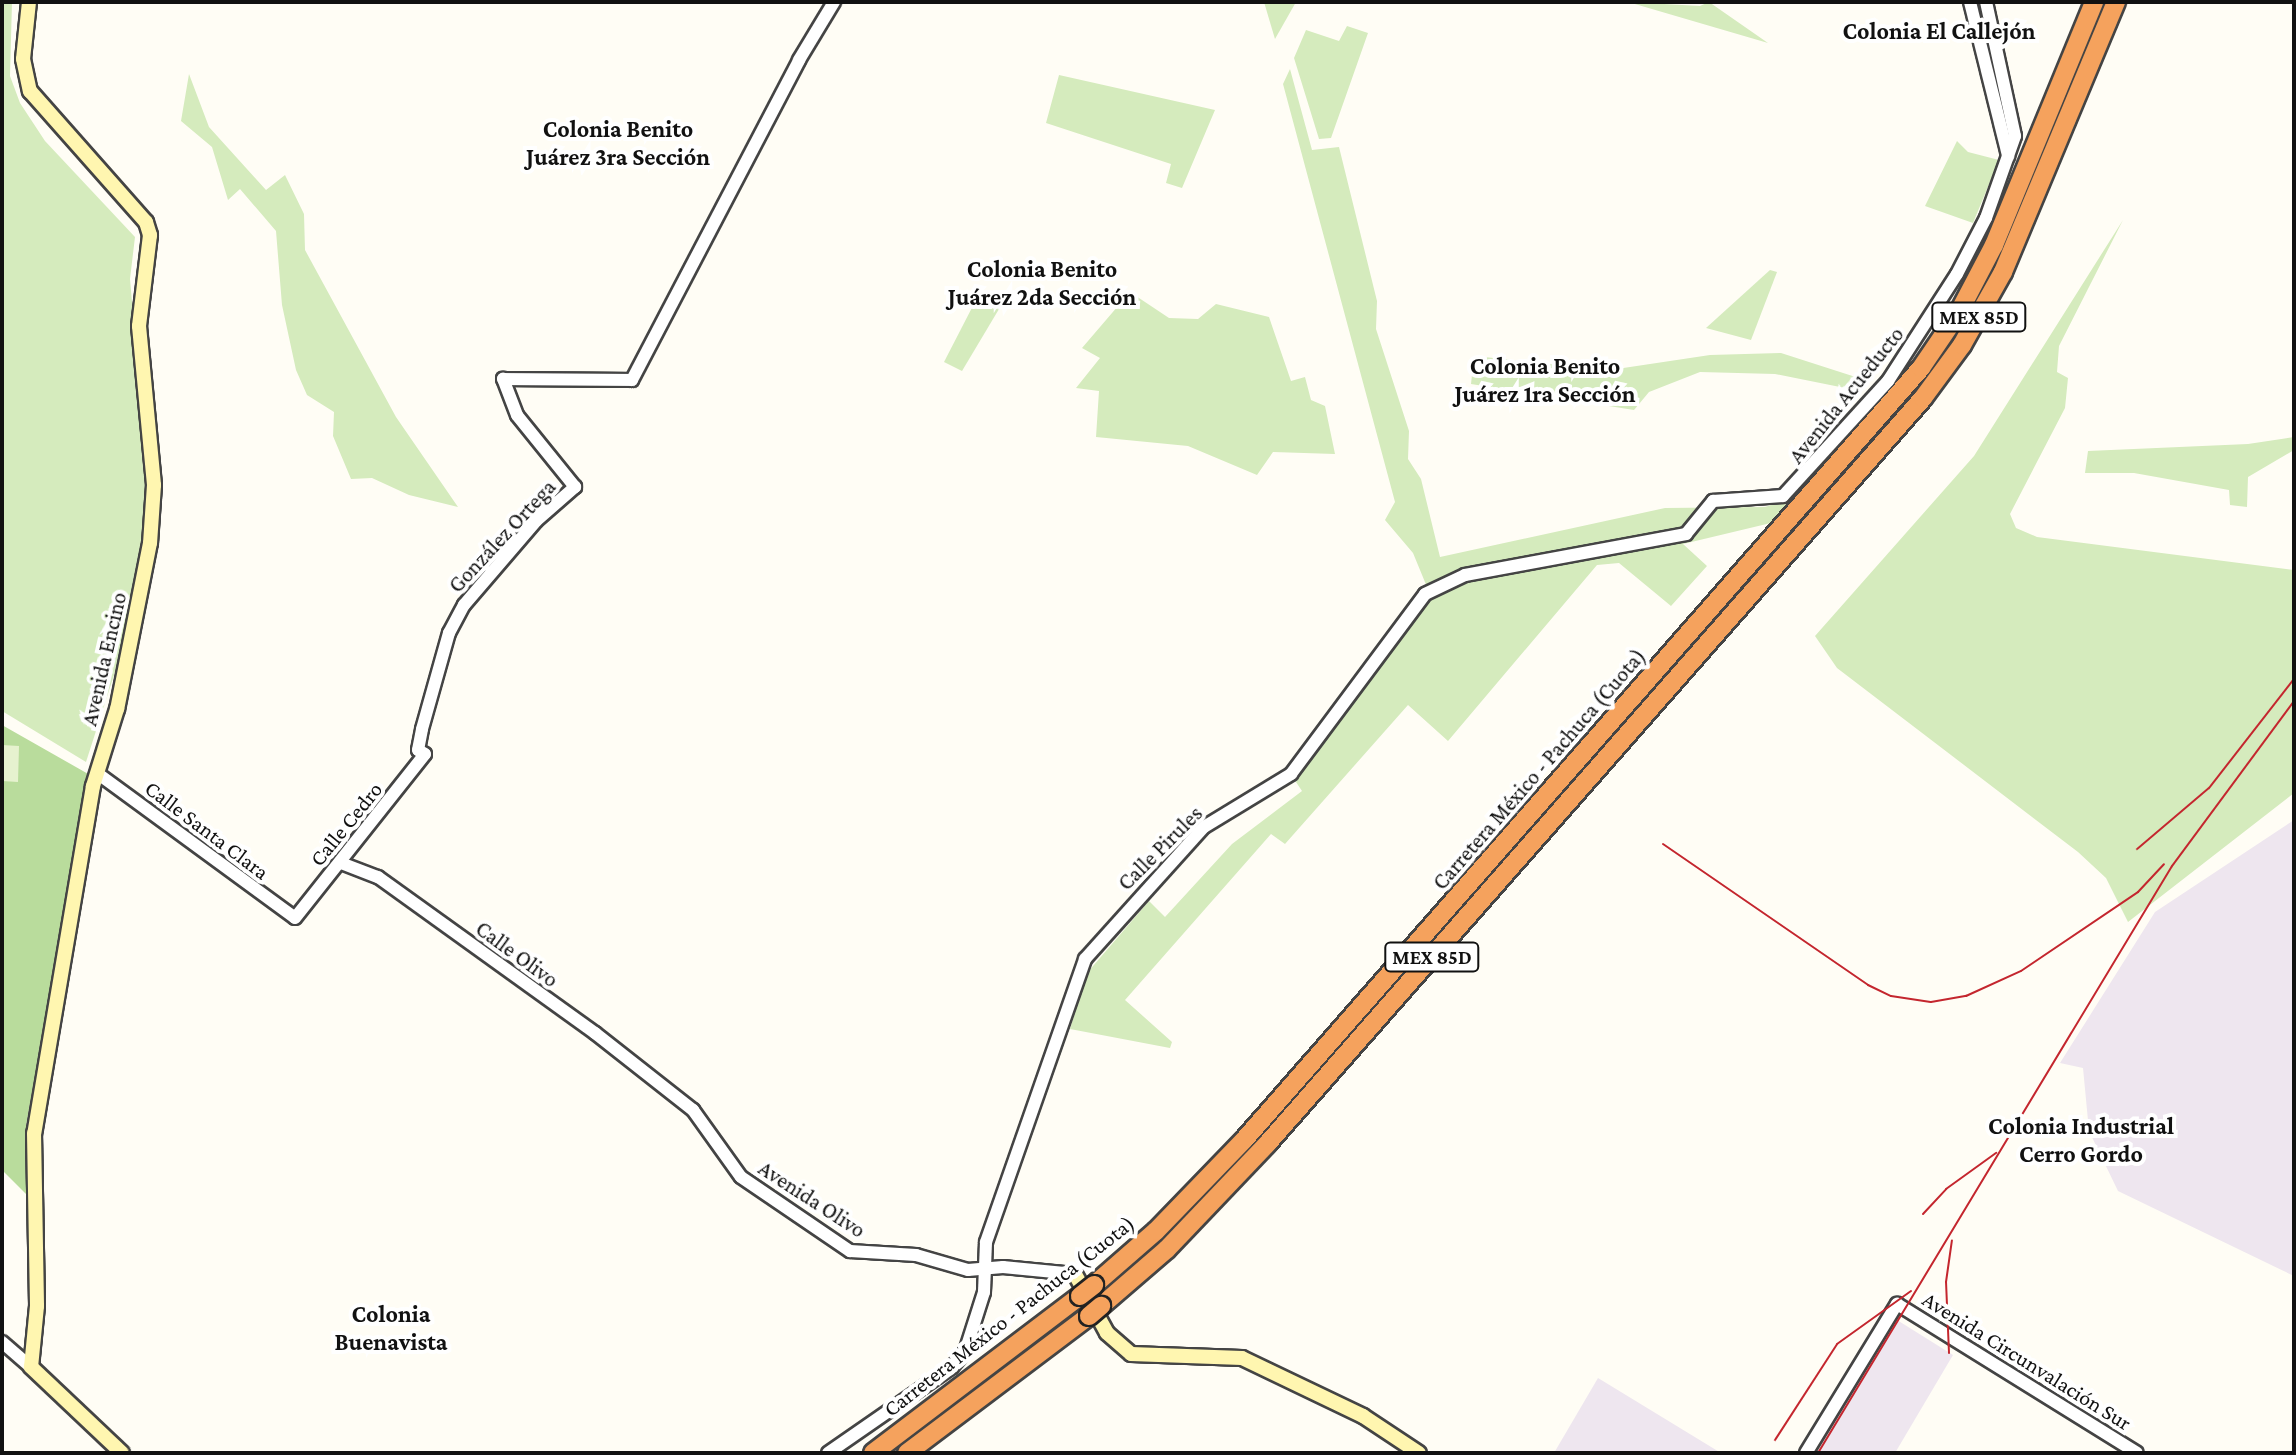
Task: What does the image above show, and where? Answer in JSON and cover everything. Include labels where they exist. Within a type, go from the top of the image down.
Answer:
[{"type":"highway","name":"Carretera México - Pachuca (Cuota)","points":[[873,1453],[1087,1290],[1215,1171],[1906,387],[1959,312],[2004,223],[2094,2]]},
{"type":"highway","name":"Carretera México - Pachuca (Cuota)","points":[[907,1453],[1095,1311],[1233,1181],[1901,425],[1975,324],[2027,223],[2116,2]]},
{"type":"main road","name":"Avenida Encino","points":[[29,2],[23,59],[30,91],[140,214],[150,235],[139,326],[153,519],[117,709],[97,773],[34,1123],[37,1306],[31,1367]]},
{"type":"main road","points":[[1075,1274],[1101,1325],[1131,1354],[1238,1356],[1355,1412],[1419,1453]]},
{"type":"main road","points":[[31,1367],[122,1453]]},
{"type":"street","name":"González Ortega","points":[[422,752],[459,612],[536,521],[575,487],[517,415],[503,379],[632,380],[799,60],[834,2]]},
{"type":"street","points":[[1970,2],[2008,156]]},
{"type":"street","name":"Avenida Acueducto","points":[[1686,534],[1695,529],[1706,504],[1783,496],[1814,468],[1926,328],[1986,218],[2015,136],[1986,2]]},
{"type":"street","name":"Calle Pirules","points":[[828,1453],[952,1367],[965,1352],[984,1292],[986,1242],[1085,959],[1204,827],[1291,774],[1425,594],[1465,575],[1686,534]]},
{"type":"street","name":"Calle Cedro","points":[[295,918],[341,863],[422,752]]},
{"type":"street","name":"Calle Santa Clara","points":[[97,773],[295,918]]},
{"type":"street","name":"Calle Olivo","points":[[341,863],[388,884],[663,1087]]},
{"type":"street","name":"Avenida Olivo","points":[[663,1087],[700,1117],[741,1177],[850,1251],[916,1255],[968,1270],[985,1268],[1075,1274]]},
{"type":"street","name":"Avenida Circunvalación Sur","points":[[1806,1453],[1897,1304],[2137,1453]]},
{"type":"street","points":[[2,1342],[31,1367]]},
{"type":"shaded area","points":[[2294,820],[2294,1276],[2118,1191],[2089,1131],[2083,1068],[2060,1063],[2155,912]]},
{"type":"shaded area","points":[[1897,1320],[1953,1355],[1895,1453],[1816,1453]]},
{"type":"shaded area","points":[[1598,1378],[1721,1453],[1554,1453]]},
{"type":"green space","points":[[2,2],[12,2],[10,76],[20,103],[45,141],[135,237],[130,279],[147,473],[143,585],[86,762],[2,711]]},
{"type":"green space","points":[[1264,2],[1296,2],[1275,39]]},
{"type":"green space","points":[[1628,2],[1700,6],[1709,2],[1768,43]]},
{"type":"green space","points":[[1347,26],[1368,33],[1331,138],[1319,139],[1294,58],[1306,30],[1339,41]]},
{"type":"green space","points":[[1290,69],[1312,150],[1339,147],[1377,301],[1376,329],[1409,431],[1408,459],[1421,479],[1440,557],[1665,508],[1765,507],[1794,498],[1775,522],[1683,544],[1707,566],[1671,606],[1619,563],[1597,565],[1448,741],[1408,705],[1285,844],[1271,834],[1125,1000],[1172,1042],[1170,1048],[1070,1029],[1087,973],[1149,901],[1165,917],[1232,844],[1302,791],[1296,782],[1343,692],[1407,605],[1427,587],[1413,553],[1385,520],[1395,502],[1283,84]]},
{"type":"green space","points":[[189,74],[209,127],[266,190],[285,175],[304,214],[305,250],[396,417],[458,507],[409,495],[372,478],[351,479],[333,436],[334,412],[307,395],[296,370],[282,305],[276,231],[240,189],[228,200],[212,147],[181,121]]},
{"type":"green space","points":[[1059,75],[1215,110],[1182,188],[1166,183],[1171,164],[1046,123]]},
{"type":"green space","points":[[1957,141],[1968,152],[1999,160],[1973,223],[1925,206]]},
{"type":"green space","points":[[2123,220],[2059,346],[2057,372],[2068,378],[2065,408],[2010,514],[2016,528],[2037,537],[2294,570],[2294,793],[2128,922],[2106,878],[2078,852],[1837,668],[1815,636],[1974,456]]},
{"type":"green space","points":[[1770,270],[1777,272],[1751,340],[1706,328]]},
{"type":"green space","points":[[1130,292],[1169,318],[1198,319],[1216,304],[1269,317],[1291,381],[1305,377],[1311,400],[1325,406],[1335,454],[1273,452],[1257,475],[1188,446],[1096,437],[1099,391],[1076,388],[1100,358],[1082,348]]},
{"type":"green space","points":[[978,296],[1002,304],[962,371],[944,362]]},
{"type":"green space","points":[[1781,353],[1868,381],[1855,390],[1775,374],[1700,372],[1649,392],[1634,410],[1471,384],[1474,356],[1610,370],[1710,355]]},
{"type":"green space","points":[[2294,437],[2294,450],[2248,477],[2247,507],[2230,505],[2229,490],[2134,473],[2085,473],[2088,451],[2248,444]]},
{"type":"green space","points":[[2,725],[90,775],[26,1126],[32,1200],[2,1170]]},
{"type":"green space","points":[[2,745],[19,746],[18,782],[2,781]]},
{"type":"railway","points":[[2137,849],[2209,788],[2294,679]]},
{"type":"railway","points":[[1818,1453],[2172,866],[2294,701]]},
{"type":"railway","points":[[1663,844],[1868,985],[1891,996],[1931,1002],[1966,996],[2021,971],[2138,892],[2164,864]]},
{"type":"railway","points":[[1923,1214],[1946,1189],[1996,1153]]},
{"type":"railway","points":[[1949,1353],[1946,1282],[1952,1240]]},
{"type":"railway","points":[[1775,1440],[1837,1344],[1911,1291]]},
{"type":"district","name":"Colonia El Callejón","points":[[1939,31]]},
{"type":"district","name":"Colonia Benito Juárez 3ra Sección","points":[[618,143]]},
{"type":"district","name":"Colonia Benito Juárez 2da Sección","points":[[1042,283]]},
{"type":"district","name":"Colonia Benito Juárez 1ra Sección","points":[[1545,380]]},
{"type":"district","name":"Colonia Industrial Cerro Gordo","points":[[2081,1140]]},
{"type":"district","name":"Colonia Buenavista","points":[[391,1328]]}]
